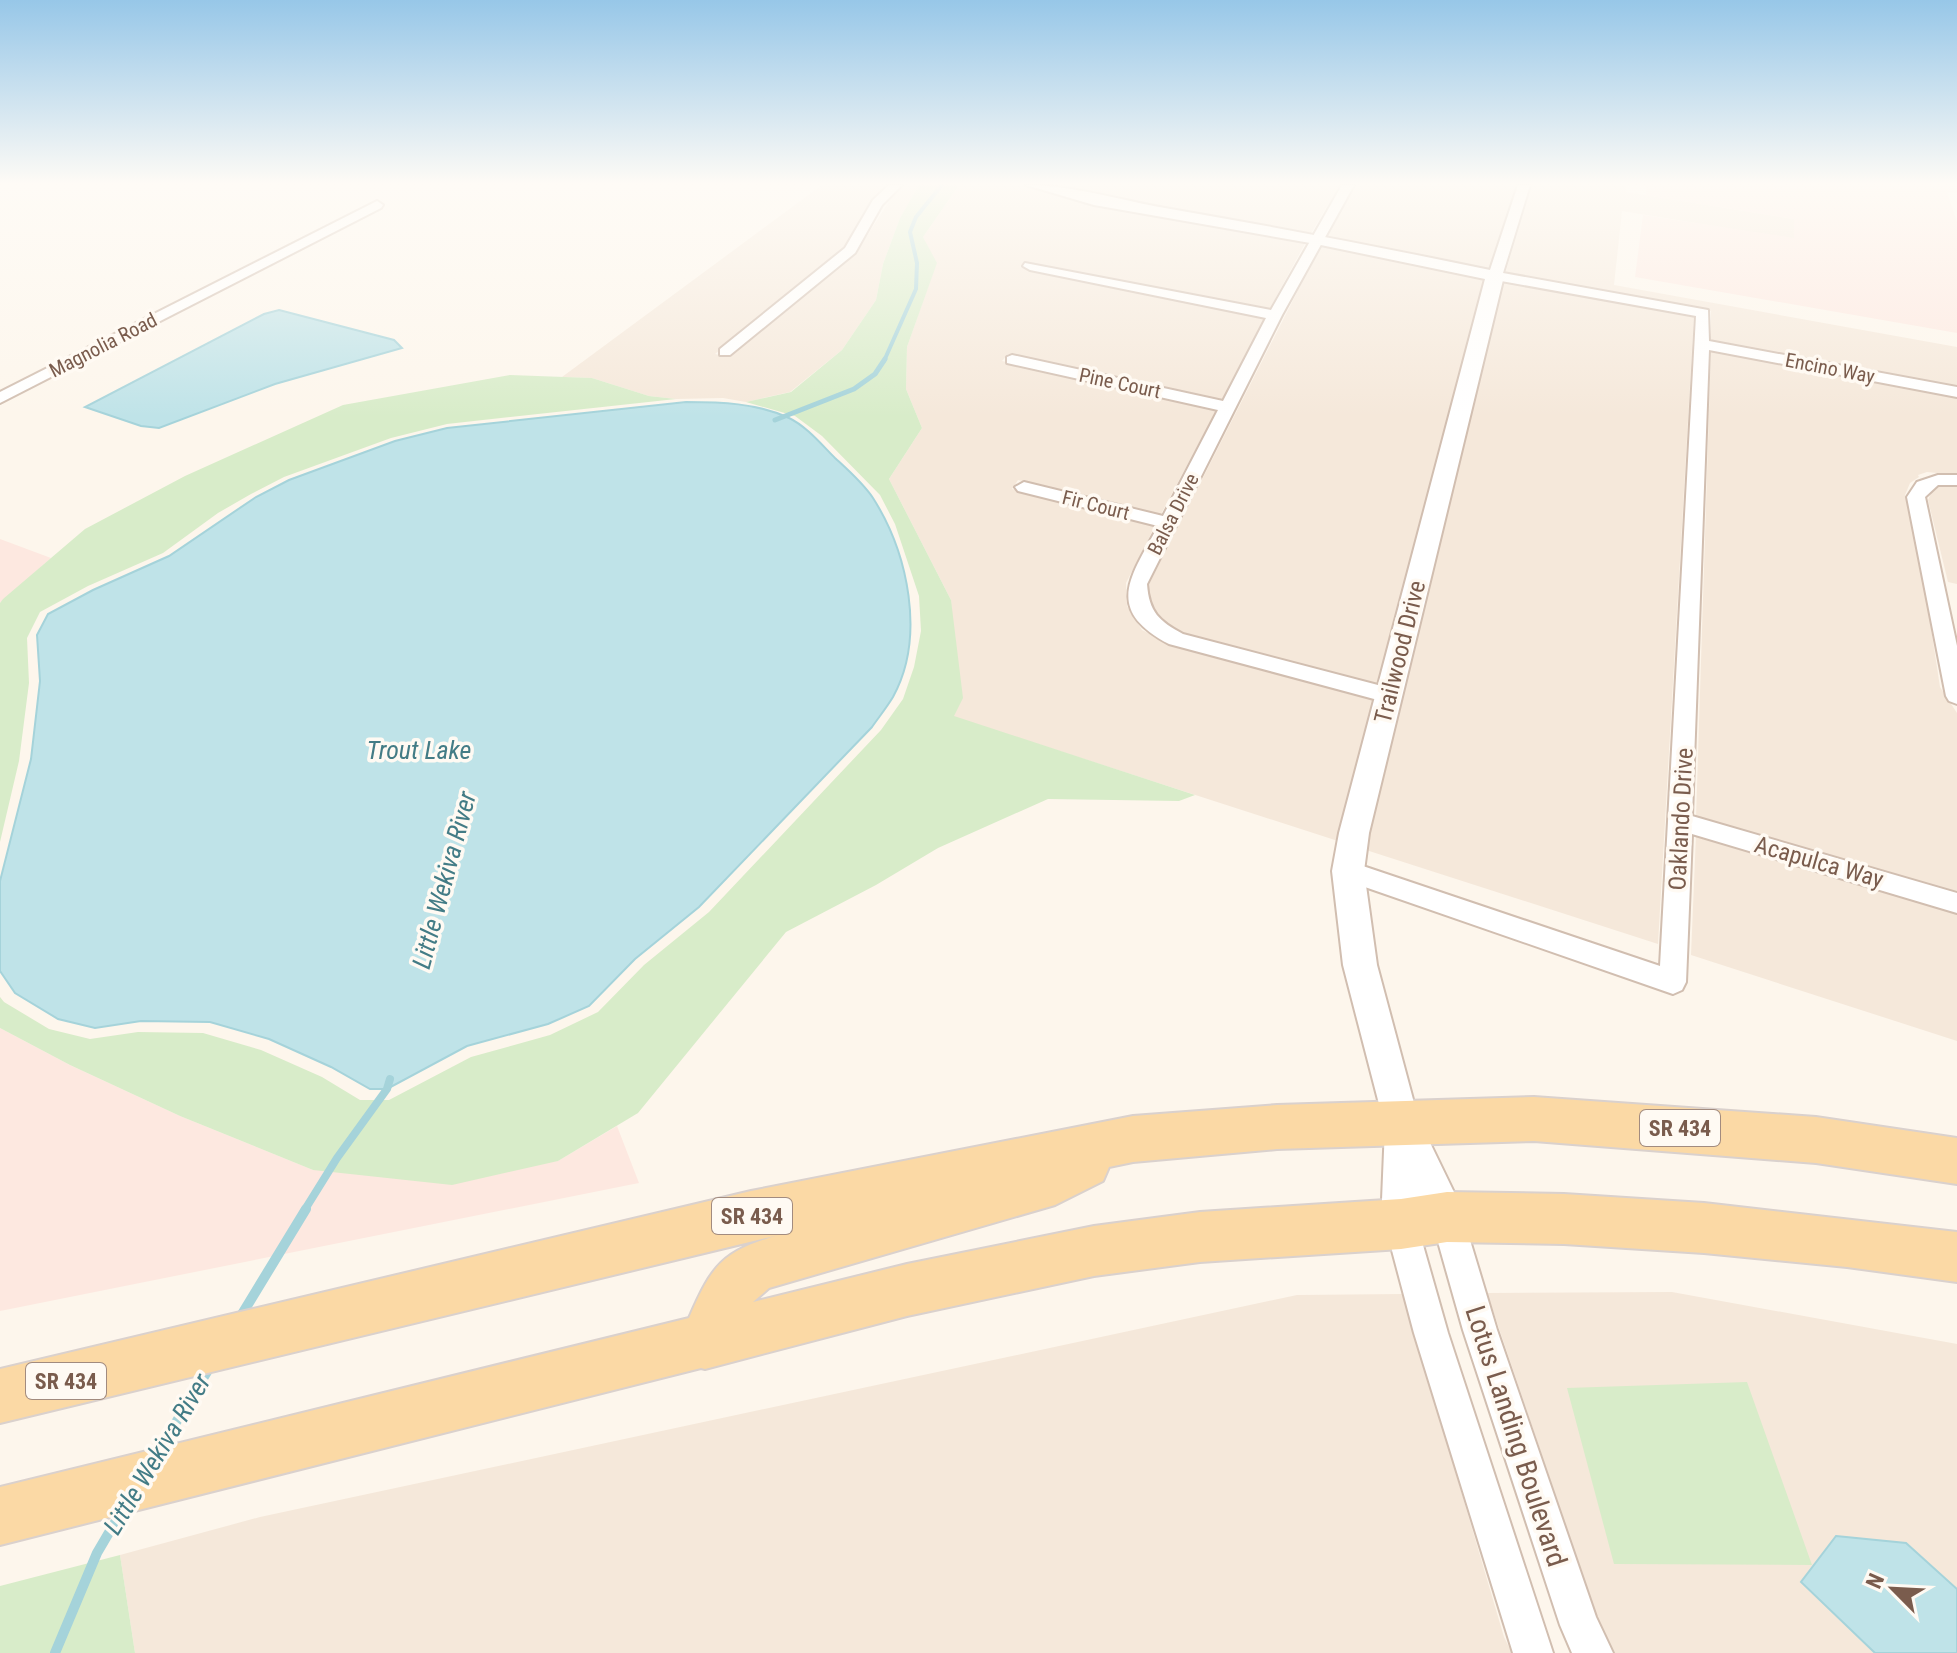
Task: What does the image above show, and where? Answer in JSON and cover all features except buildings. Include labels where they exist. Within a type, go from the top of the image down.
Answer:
[{"type":"main road","name":"SR 434","points":[[0,1396],[751,1216],[1133,1139],[1277,1127],[1534,1119],[1816,1140],[1957,1161]]},
{"type":"main road","points":[[705,1343],[727,1291],[755,1267],[1055,1181],[1133,1139]]},
{"type":"main road","points":[[9,1514],[705,1343],[907,1290],[1094,1251],[1200,1237],[1424,1220],[1564,1219],[1704,1228],[1957,1257]]},
{"type":"street","name":"Magnolia Road","points":[[0,398],[265,262]]},
{"type":"street","points":[[725,352],[835,262]]},
{"type":"street","name":"Balsa Drive","points":[[1304,262],[1137,584],[1137,605],[1149,625],[1176,639],[1389,695]]},
{"type":"street","points":[[1428,262],[1495,276]]},
{"type":"street","name":"Trailwood Drive","points":[[1424,1220],[1360,965],[1348,871],[1354,833],[1499,262]]},
{"type":"street","points":[[1030,266],[1275,315]]},
{"type":"street","name":"Oaklando Drive","points":[[1348,871],[1673,982],[1703,313],[1495,276]]},
{"type":"street","name":"Encino Way","points":[[1702,344],[1957,392]]},
{"type":"street","name":"Pine Court","points":[[1012,360],[1228,407]]},
{"type":"street","points":[[1957,480],[1932,480],[1921,487],[1916,497],[1957,696]]},
{"type":"street","name":"Fir Court","points":[[1024,487],[1168,523]]},
{"type":"street","points":[[1936,585],[1957,590]]},
{"type":"street","name":"Acapulca Way","points":[[1681,822],[1957,903]]},
{"type":"street","name":"Lotus Landing Boulevard","points":[[1424,1220],[1431,1333],[1533,1653]]},
{"type":"street","name":"Lotus Landing Boulevard","points":[[1424,1220],[1480,1330],[1579,1625],[1593,1653]]},
{"type":"shaded area","points":[[718,262],[827,262],[715,354],[728,357],[843,262],[884,262],[876,300],[842,350],[790,392],[746,402],[723,398],[676,399],[649,396],[592,378],[562,377]]},
{"type":"shaded area","points":[[1025,262],[1020,267],[1265,317],[1222,402],[1008,354],[1002,361],[1217,409],[1160,516],[1018,480],[1012,489],[1155,526],[1126,583],[1127,606],[1142,630],[1173,645],[1374,698],[1338,841],[954,717],[951,600],[889,479],[922,428],[906,389],[907,347],[936,264]]},
{"type":"shaded area","points":[[1026,262],[1295,262],[1269,310]]},
{"type":"shaded area","points":[[1312,262],[1414,262],[1486,277],[1378,685],[1180,633],[1158,622],[1149,605],[1148,586]]},
{"type":"shaded area","points":[[1444,262],[1491,262],[1488,271]]},
{"type":"shaded area","points":[[1509,262],[1616,262],[1614,285],[1957,347],[1957,388],[1711,343],[1711,311],[1505,274]]},
{"type":"shaded area","points":[[1637,262],[1957,262],[1957,333],[1635,277]]},
{"type":"shaded area","points":[[1503,280],[1694,315],[1658,944],[1366,850]]},
{"type":"shaded area","points":[[1711,349],[1957,395],[1957,475],[1927,472],[1918,475],[1905,495],[1924,582],[1940,687],[1957,713],[1957,894],[1696,818]]},
{"type":"shaded area","points":[[1942,485],[1957,485],[1957,584],[1948,582],[1928,500],[1932,491]]},
{"type":"shaded area","points":[[0,539],[51,558],[0,603]]},
{"type":"shaded area","points":[[1696,835],[1957,912],[1957,1041],[1691,955]]},
{"type":"shaded area","points":[[0,1028],[70,1065],[180,1116],[313,1170],[558,1161],[617,1126],[639,1183],[0,1311]]},
{"type":"shaded area","points":[[1672,1292],[1957,1344],[1957,1653],[1615,1653],[1599,1624],[1487,1293]]},
{"type":"shaded area","points":[[1403,1294],[1504,1637],[1512,1653],[135,1653],[120,1555],[260,1517],[1297,1295]]},
{"type":"green space","points":[[937,263],[907,347],[906,389],[922,428],[889,479],[951,600],[963,698],[954,716],[1195,795],[1179,801],[1048,799],[938,848],[786,932],[638,1113],[558,1161],[452,1185],[313,1170],[180,1116],[70,1065],[0,1028],[0,997],[49,1029],[90,1039],[138,1032],[203,1033],[261,1050],[322,1077],[360,1100],[389,1100],[471,1057],[550,1035],[598,1012],[644,965],[709,912],[881,730],[903,699],[914,667],[921,631],[919,596],[895,524],[880,495],[822,436],[795,416],[746,402],[791,392],[842,350],[876,300],[883,264]]},
{"type":"green space","points":[[510,375],[592,378],[649,396],[676,399],[447,424],[391,438],[284,477],[218,513],[163,553],[88,586],[40,612],[27,638],[29,683],[19,761],[0,842],[0,603],[3,599],[85,529],[185,476],[343,405]]},
{"type":"green space","points":[[1747,1382],[1812,1565],[1614,1564],[1567,1388]]},
{"type":"green space","points":[[120,1555],[135,1653],[0,1653],[0,1586]]},
{"type":"water","points":[[279,310],[394,340],[402,348],[275,384],[159,428],[141,426],[85,407],[264,314]]},
{"type":"water","name":"Trout Lake","points":[[686,402],[751,406],[789,418],[807,430],[860,482],[873,498],[896,544],[908,596],[909,648],[893,697],[872,727],[699,907],[635,959],[589,1006],[548,1024],[467,1046],[387,1089],[370,1089],[331,1067],[269,1039],[210,1022],[141,1021],[95,1028],[58,1019],[15,993],[0,971],[0,881],[31,759],[40,681],[37,635],[48,614],[169,556],[256,497],[289,480],[395,441],[447,428]]},
{"type":"water","points":[[1836,1536],[1906,1543],[1957,1589],[1957,1653],[1875,1653],[1801,1582]]},
{"type":"waterway","name":"Little Wekiva River","points":[[885,360],[916,289],[917,262]]},
{"type":"waterway","name":"Little Wekiva River","points":[[775,420],[854,389],[875,374],[885,360]]},
{"type":"waterway","name":"Little Wekiva River","points":[[304,1211],[337,1158],[387,1089],[390,1079]]},
{"type":"waterway","name":"Little Wekiva River","points":[[239,1319],[306,1209]]},
{"type":"waterway","name":"Little Wekiva River","points":[[156,1455],[210,1367]]},
{"type":"waterway","name":"Little Wekiva River","points":[[55,1653],[97,1553],[124,1507]]}]
